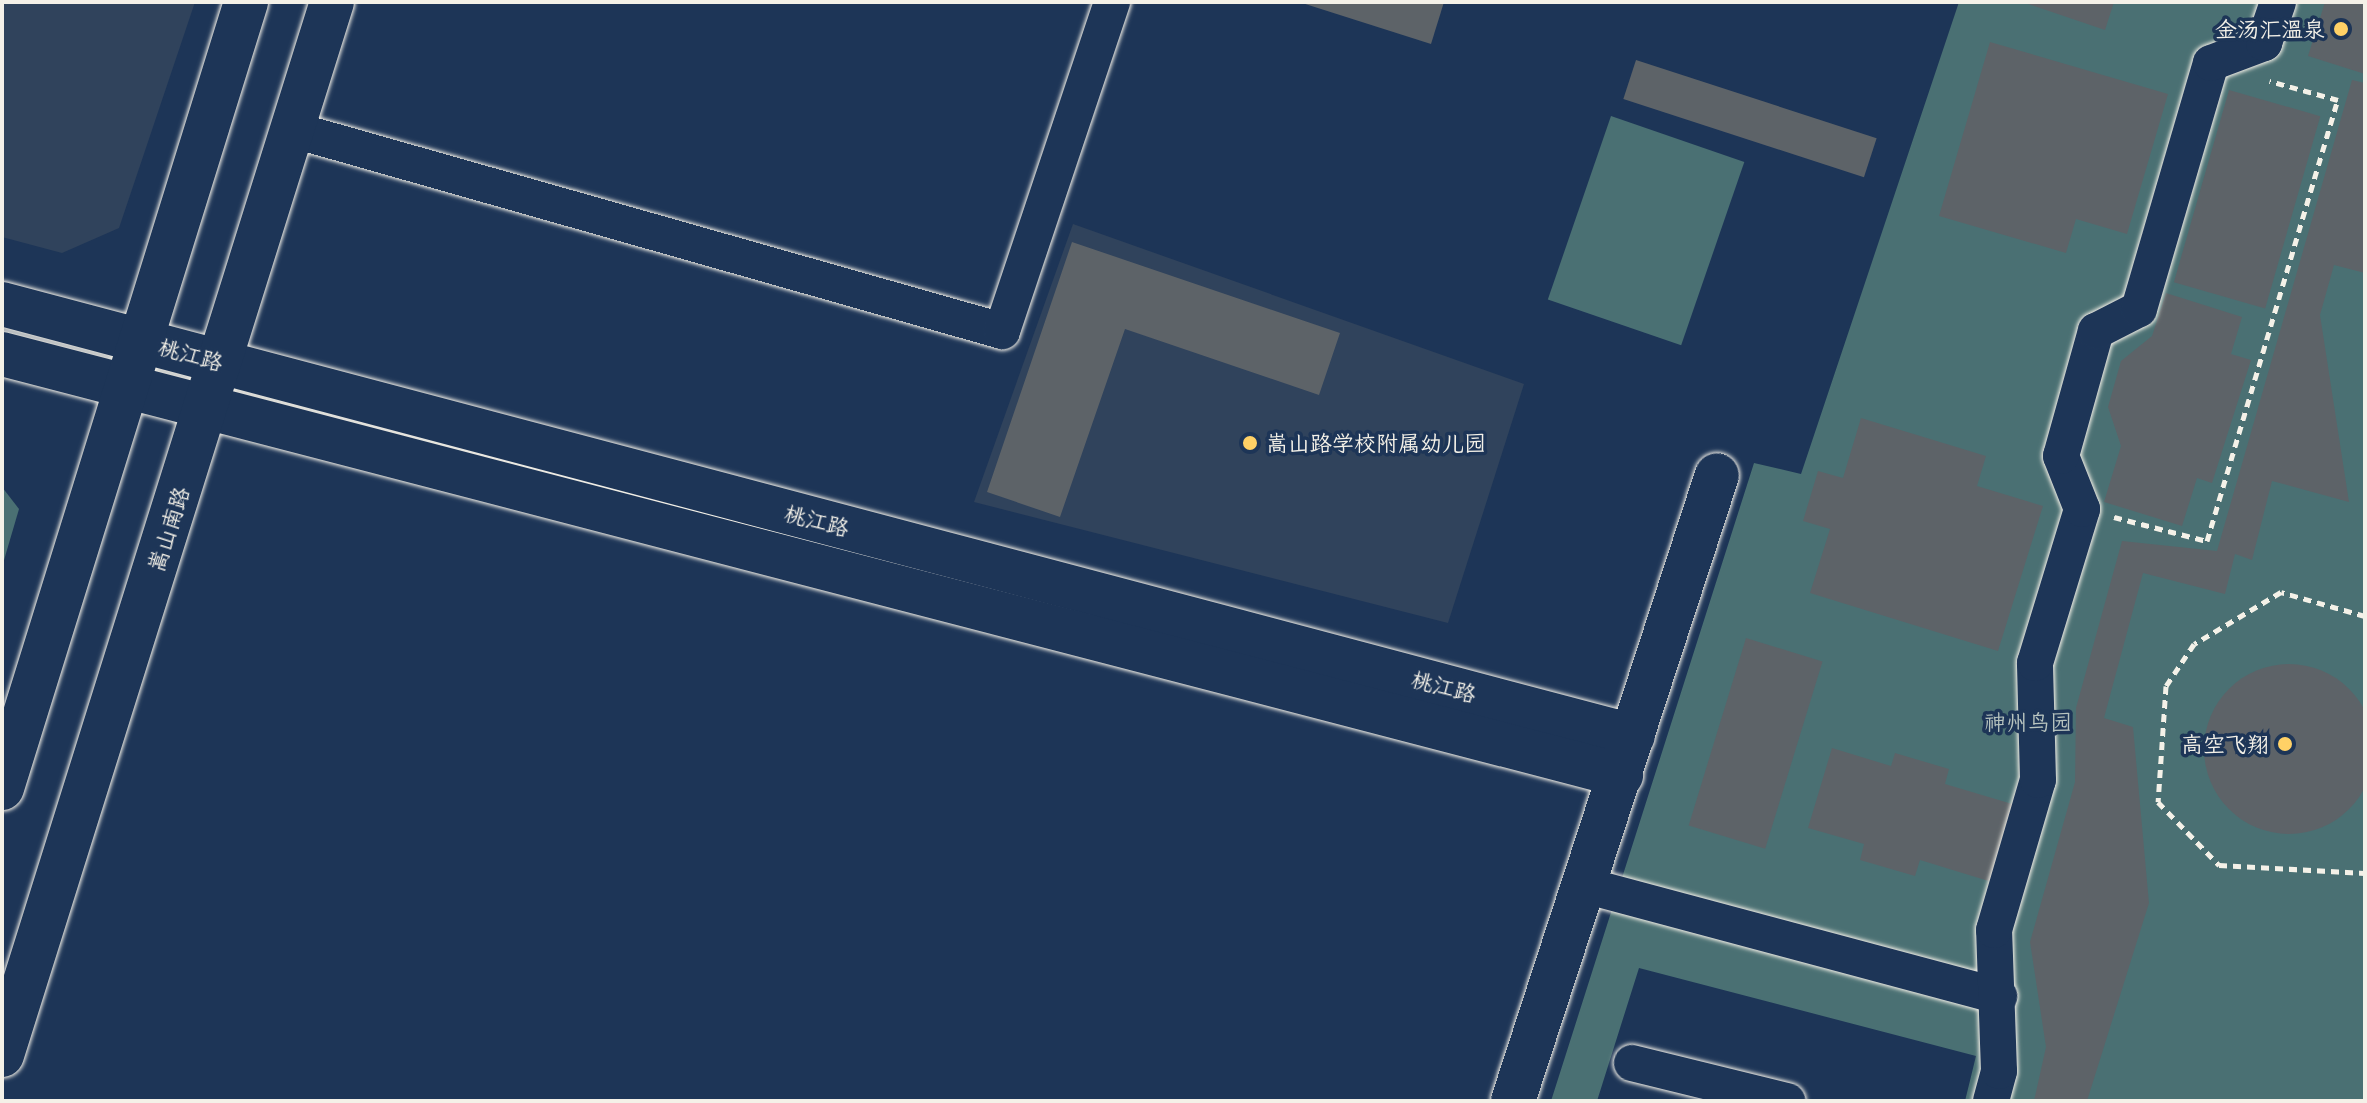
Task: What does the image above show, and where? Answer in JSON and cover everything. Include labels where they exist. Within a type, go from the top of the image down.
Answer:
[{"type":"street","points":[[2,788],[246,2]]},
{"type":"street","name":"嵩山南路","points":[[2,1055],[332,2]]},
{"type":"street","points":[[294,130],[1002,331],[1112,2]]},
{"type":"street","points":[[1991,1101],[1999,996],[1994,930],[2038,780],[2035,663],[2082,509],[2061,456],[2096,331],[2139,309],[2211,63],[2264,43],[2278,2]]},
{"type":"street","name":"桃江路","points":[[2,304],[140,339],[1627,756]]},
{"type":"street","name":"桃江路","points":[[2,354],[206,408],[1627,756]]},
{"type":"street","points":[[1513,1101],[1717,475]]},
{"type":"street","points":[[1584,885],[1999,996]]},
{"type":"street","points":[[1632,1063],[1787,1101]]},
{"type":"path","points":[[2082,509],[2207,541],[2338,100],[2211,63]]},
{"type":"path","points":[[2365,616],[2281,592],[2194,644],[2166,686],[2158,802],[2219,865],[2365,873]]},
{"type":"shaded area","points":[[2,2],[195,2],[119,228],[62,253],[2,237]]},
{"type":"shaded area","name":"嵩山路学校附属幼儿园","points":[[1073,224],[1524,384],[1448,623],[974,502]]},
{"type":"green space","name":"神州鸟园","points":[[1959,2],[2365,2],[2365,1101],[1965,1101],[1976,1056],[1639,968],[1597,1101],[1551,1101],[1754,463],[1801,474]]},
{"type":"green space","points":[[1611,116],[1744,162],[1681,345],[1548,299]]},
{"type":"green space","points":[[2,487],[19,509],[2,567]]},
{"type":"building","points":[[1299,2],[1444,2],[1431,44]]},
{"type":"building","points":[[2022,2],[2114,2],[2105,30]]},
{"type":"building","name":"金汤汇温泉","points":[[2325,2],[2365,2],[2365,74],[2308,56]]},
{"type":"building","points":[[1990,42],[2168,94],[2127,234],[2076,219],[2066,253],[1939,216]]},
{"type":"building","points":[[1636,60],[1877,138],[1864,177],[1623,99]]},
{"type":"building","points":[[2352,80],[2365,83],[2365,273],[2334,265],[2320,315],[2349,502],[2272,481],[2252,560],[2235,554],[2225,594],[2143,573],[2104,718],[2133,727],[2149,903],[2087,1101],[2034,1101],[2046,1047],[2030,942],[2075,782],[2076,708],[2122,541],[2217,551]]},
{"type":"building","points":[[2229,90],[2320,116],[2265,308],[2174,282]]},
{"type":"building","points":[[1072,242],[1340,333],[1319,395],[1125,329],[1060,517],[987,492]]},
{"type":"building","points":[[2166,293],[2242,317],[2231,354],[2251,360],[2212,483],[2197,478],[2182,526],[2104,502],[2121,446],[2108,407],[2121,361],[2152,336]]},
{"type":"building","points":[[1861,418],[1986,456],[1977,486],[2043,506],[1998,651],[1810,593],[1830,529],[1803,521],[1818,471],[1843,478]]},
{"type":"building","points":[[1746,638],[1823,661],[1765,849],[1689,825]]},
{"type":"building","name":"高空飞翔","points":[[2289,664],[2322,670],[2349,689],[2368,716],[2374,749],[2368,782],[2349,809],[2322,828],[2289,834],[2256,828],[2229,809],[2210,782],[2204,749],[2210,716],[2229,689],[2256,670]]},
{"type":"building","points":[[1832,748],[1891,766],[1895,753],[1949,769],[1945,784],[2019,806],[1995,883],[1920,860],[1915,876],[1860,860],[1864,844],[1808,828]]},
{"type":"place","name":"金汤汇温泉","points":[[2341,29]]},
{"type":"place","name":"嵩山路学校附属幼儿园","points":[[1250,443]]},
{"type":"place","name":"高空飞翔","points":[[2285,744]]}]
